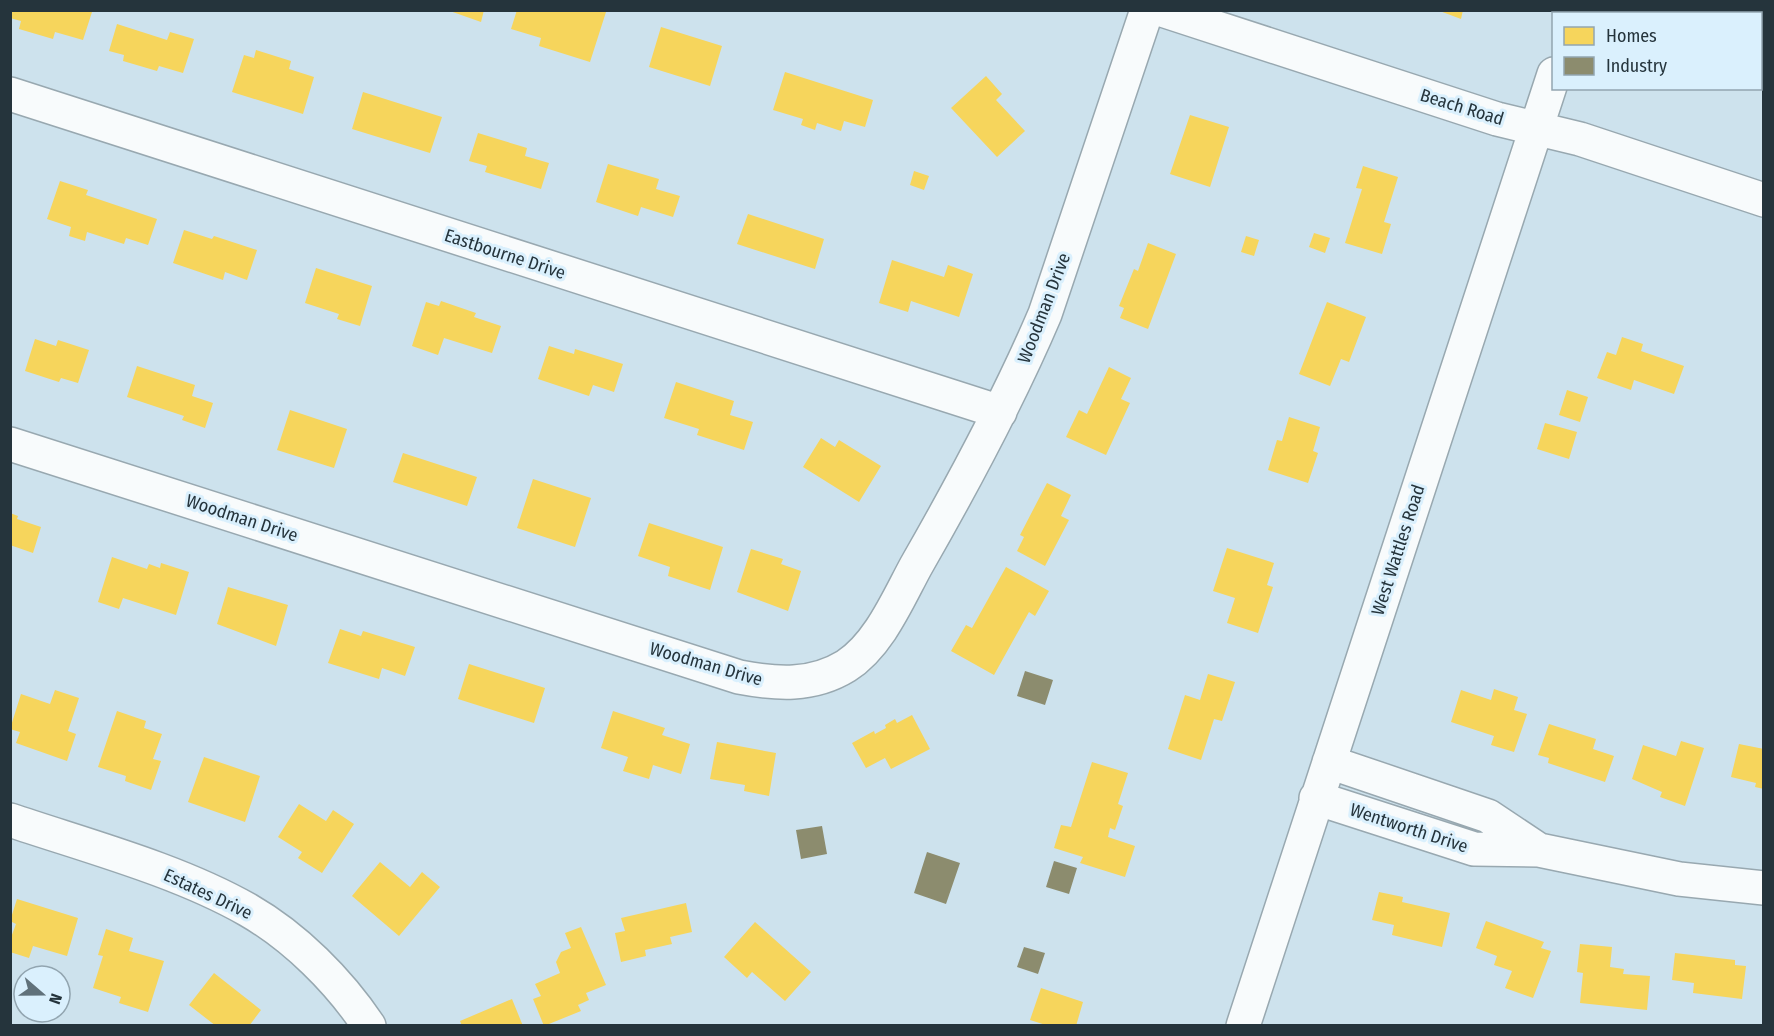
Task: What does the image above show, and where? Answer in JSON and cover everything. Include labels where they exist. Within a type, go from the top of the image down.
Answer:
[{"type":"street","name":"Woodman Drive","points":[[10,444],[740,677],[772,683],[797,684],[831,674],[847,666],[866,649],[885,622],[1000,412],[1045,314],[1147,10]]},
{"type":"street","name":"Beach Road","points":[[1162,10],[1497,118],[1580,139],[1764,200]]},
{"type":"street","name":"West Wattles Road","points":[[1243,1026],[1552,80]]},
{"type":"street","name":"Eastbourne Drive","points":[[10,94],[1000,412]]},
{"type":"street","name":"Wentworth Drive","points":[[1329,762],[1488,816],[1539,850]]},
{"type":"street","name":"Wentworth Drive","points":[[1316,798],[1474,849],[1539,850],[1679,879],[1764,888]]},
{"type":"street","name":"Estates Drive","points":[[10,820],[185,881],[250,911],[339,986],[369,1026]]},
{"type":"building: Homes","points":[[10,10],[87,10],[92,12],[83,40],[55,32],[53,39],[19,29],[21,21],[10,18]]},
{"type":"building: Homes","points":[[447,10],[484,10],[481,22]]},
{"type":"building: Homes","points":[[517,10],[606,12],[590,62],[539,46],[541,38],[511,29]]},
{"type":"building: Homes","points":[[1437,10],[1463,10],[1461,19]]},
{"type":"building: Homes","points":[[117,24],[167,40],[170,32],[194,39],[183,73],[159,66],[157,71],[123,61],[124,55],[109,51]]},
{"type":"building: Homes","points":[[661,27],[722,46],[710,86],[649,67]]},
{"type":"building: Homes","points":[[256,50],[291,61],[289,69],[314,77],[303,114],[232,92],[244,55],[254,58]]},
{"type":"building: Homes","points":[[785,72],[873,100],[865,127],[844,121],[841,131],[817,123],[815,130],[801,125],[803,119],[773,110]]},
{"type":"building: Homes","points":[[986,76],[1002,94],[996,100],[1025,131],[997,157],[951,108]]},
{"type":"building: Homes","points":[[363,92],[442,117],[430,153],[352,129]]},
{"type":"building: Homes","points":[[1190,115],[1229,127],[1210,187],[1170,174]]},
{"type":"building: Homes","points":[[478,133],[527,148],[525,156],[549,163],[541,189],[485,172],[487,166],[469,161]]},
{"type":"building: Homes","points":[[608,164],[659,179],[656,189],[680,196],[673,217],[641,207],[638,216],[596,202]]},
{"type":"building: Homes","points":[[1363,166],[1398,177],[1384,222],[1391,224],[1382,254],[1345,243],[1362,189],[1356,188]]},
{"type":"building: Homes","points":[[914,171],[929,176],[924,190],[910,185]]},
{"type":"building: Homes","points":[[60,181],[88,190],[86,195],[157,219],[148,245],[126,238],[124,244],[87,232],[85,241],[69,236],[71,227],[47,219]]},
{"type":"building: Homes","points":[[748,214],[824,239],[815,269],[737,244]]},
{"type":"building: Homes","points":[[184,230],[212,239],[214,236],[257,250],[247,280],[225,272],[223,280],[173,263]]},
{"type":"building: Homes","points":[[1314,233],[1330,238],[1325,253],[1309,247]]},
{"type":"building: Homes","points":[[1246,236],[1259,240],[1254,256],[1241,252]]},
{"type":"building: Homes","points":[[1148,243],[1176,254],[1148,329],[1120,318],[1124,308],[1119,306],[1134,269],[1138,271]]},
{"type":"building: Homes","points":[[892,260],[944,277],[948,265],[973,274],[959,317],[911,301],[908,312],[879,303]]},
{"type":"building: Homes","points":[[316,268],[372,286],[360,326],[337,319],[339,314],[305,303]]},
{"type":"building: Homes","points":[[441,301],[476,313],[474,317],[501,326],[492,353],[444,338],[438,355],[412,346],[426,302],[439,306]]},
{"type":"building: Homes","points":[[1327,302],[1366,317],[1349,362],[1341,359],[1330,386],[1299,374]]},
{"type":"building: Homes","points":[[1622,337],[1643,344],[1641,351],[1684,366],[1674,394],[1634,380],[1631,390],[1597,378],[1607,352],[1616,355]]},
{"type":"building: Homes","points":[[35,339],[56,346],[58,340],[89,350],[78,383],[61,378],[59,382],[25,371]]},
{"type":"building: Homes","points":[[549,346],[574,354],[575,349],[623,364],[614,392],[593,385],[589,396],[538,379]]},
{"type":"building: Homes","points":[[137,366],[195,385],[192,396],[213,403],[205,428],[182,420],[184,416],[127,397]]},
{"type":"building: Homes","points":[[1109,367],[1131,378],[1121,399],[1130,403],[1106,455],[1066,437],[1079,410],[1087,414]]},
{"type":"building: Homes","points":[[676,382],[734,401],[730,415],[753,422],[744,450],[697,435],[699,429],[664,418]]},
{"type":"building: Homes","points":[[1567,390],[1588,397],[1580,422],[1559,415]]},
{"type":"building: Homes","points":[[290,410],[347,429],[334,468],[277,450]]},
{"type":"building: Homes","points":[[1289,417],[1320,427],[1313,451],[1318,453],[1308,483],[1268,470],[1277,440],[1282,441]]},
{"type":"building: Homes","points":[[1545,423],[1577,432],[1569,459],[1537,449]]},
{"type":"building: Homes","points":[[821,438],[835,447],[839,440],[881,466],[859,502],[803,467]]},
{"type":"building: Homes","points":[[403,453],[477,477],[467,506],[393,482]]},
{"type":"building: Homes","points":[[533,479],[591,498],[575,547],[517,528]]},
{"type":"building: Homes","points":[[1047,483],[1071,495],[1061,516],[1069,520],[1045,566],[1017,551],[1024,537],[1020,535]]},
{"type":"building: Homes","points":[[10,513],[18,516],[17,519],[41,527],[33,553],[10,545]]},
{"type":"building: Homes","points":[[649,523],[723,547],[710,590],[668,576],[670,567],[638,556]]},
{"type":"building: Homes","points":[[1227,548],[1274,563],[1267,585],[1273,587],[1258,633],[1227,623],[1235,598],[1213,591]]},
{"type":"building: Homes","points":[[751,549],[783,559],[781,564],[801,571],[788,611],[737,592]]},
{"type":"building: Homes","points":[[112,557],[147,569],[149,564],[160,568],[161,563],[189,572],[176,615],[123,598],[119,609],[98,602]]},
{"type":"building: Homes","points":[[1006,567],[1049,591],[1035,616],[1029,612],[994,675],[951,651],[966,625],[972,628]]},
{"type":"building: Homes","points":[[228,587],[288,605],[276,646],[217,624]]},
{"type":"building: Homes","points":[[340,629],[361,636],[363,631],[415,647],[405,676],[382,668],[379,679],[328,663]]},
{"type":"building: Homes","points":[[469,664],[545,688],[534,723],[458,699]]},
{"type":"building: Homes","points":[[1208,674],[1235,682],[1222,721],[1214,719],[1201,760],[1168,749],[1185,695],[1200,700]]},
{"type":"building: Homes","points":[[1494,689],[1518,697],[1514,710],[1527,714],[1514,752],[1491,745],[1494,736],[1451,722],[1461,690],[1491,700]]},
{"type":"building: Homes","points":[[55,690],[79,698],[68,731],[76,734],[67,761],[16,743],[20,732],[10,729],[21,694],[50,704]]},
{"type":"building: Homes","points":[[117,711],[146,721],[144,728],[162,734],[153,759],[161,761],[151,790],[125,781],[126,776],[98,767]]},
{"type":"building: Homes","points":[[613,711],[665,728],[662,735],[690,744],[681,774],[653,765],[649,779],[623,771],[628,757],[601,748]]},
{"type":"building: Homes","points":[[912,715],[930,749],[891,769],[885,758],[866,768],[852,743],[874,731],[875,734],[886,728],[885,725],[895,719],[897,723]]},
{"type":"building: Homes","points":[[1549,724],[1596,739],[1593,749],[1614,756],[1605,782],[1548,763],[1549,758],[1538,755]]},
{"type":"building: Homes","points":[[1681,741],[1704,748],[1685,806],[1660,797],[1662,792],[1632,779],[1643,745],[1676,756]]},
{"type":"building: Homes","points":[[717,742],[776,753],[769,796],[744,791],[745,785],[710,779]]},
{"type":"building: Homes","points":[[1739,744],[1764,749],[1764,789],[1755,787],[1756,783],[1731,777]]},
{"type":"building: Homes","points":[[204,757],[260,776],[245,822],[188,802]]},
{"type":"building: Homes","points":[[1092,762],[1128,773],[1118,804],[1123,806],[1115,830],[1110,828],[1108,837],[1135,846],[1125,877],[1080,863],[1083,857],[1054,848],[1061,825],[1071,827]]},
{"type":"building: Homes","points":[[299,804],[326,821],[333,810],[354,824],[322,873],[298,858],[302,852],[278,837]]},
{"type":"building: Homes","points":[[380,862],[410,887],[422,872],[440,887],[399,936],[352,896]]},
{"type":"building: Homes","points":[[1379,892],[1403,897],[1402,902],[1450,913],[1442,947],[1392,935],[1394,925],[1372,920]]},
{"type":"building: Homes","points":[[17,899],[78,918],[67,956],[33,946],[29,958],[10,952],[10,940],[16,924],[10,921]]},
{"type":"building: Homes","points":[[686,903],[692,932],[670,937],[672,944],[645,950],[646,956],[621,962],[615,933],[625,931],[621,918]]},
{"type":"building: Homes","points":[[1486,921],[1544,942],[1541,948],[1551,951],[1533,998],[1505,988],[1512,971],[1494,965],[1497,956],[1476,948]]},
{"type":"building: Homes","points":[[755,922],[811,972],[785,1001],[752,972],[747,978],[724,957]]},
{"type":"building: Homes","points":[[581,927],[606,985],[586,993],[589,1000],[578,1005],[581,1011],[544,1026],[533,999],[541,996],[535,984],[560,973],[556,962],[561,952],[571,948],[565,933]]},
{"type":"building: Homes","points":[[106,929],[133,938],[129,951],[164,961],[148,1012],[119,1003],[121,997],[93,988],[103,956],[98,955]]},
{"type":"building: Homes","points":[[1580,944],[1612,947],[1610,967],[1624,969],[1623,974],[1650,976],[1647,1010],[1580,1003],[1583,973],[1577,972]]},
{"type":"building: Homes","points":[[1675,953],[1735,960],[1735,965],[1746,966],[1742,999],[1693,993],[1694,983],[1672,980]]},
{"type":"building: Homes","points":[[214,973],[261,1010],[249,1026],[216,1026],[189,1005]]},
{"type":"building: Homes","points":[[1041,988],[1083,1002],[1076,1026],[1049,1026],[1030,1020]]},
{"type":"building: Homes","points":[[512,999],[523,1026],[462,1026],[460,1021]]},
{"type":"building: Industry","points":[[1025,671],[1053,680],[1045,705],[1017,696]]},
{"type":"building: Industry","points":[[822,826],[827,854],[801,859],[796,830]]},
{"type":"building: Industry","points":[[927,852],[960,863],[946,904],[914,893]]},
{"type":"building: Industry","points":[[1054,861],[1077,868],[1069,894],[1046,887]]},
{"type":"building: Industry","points":[[1024,947],[1045,953],[1038,974],[1017,967]]}]
